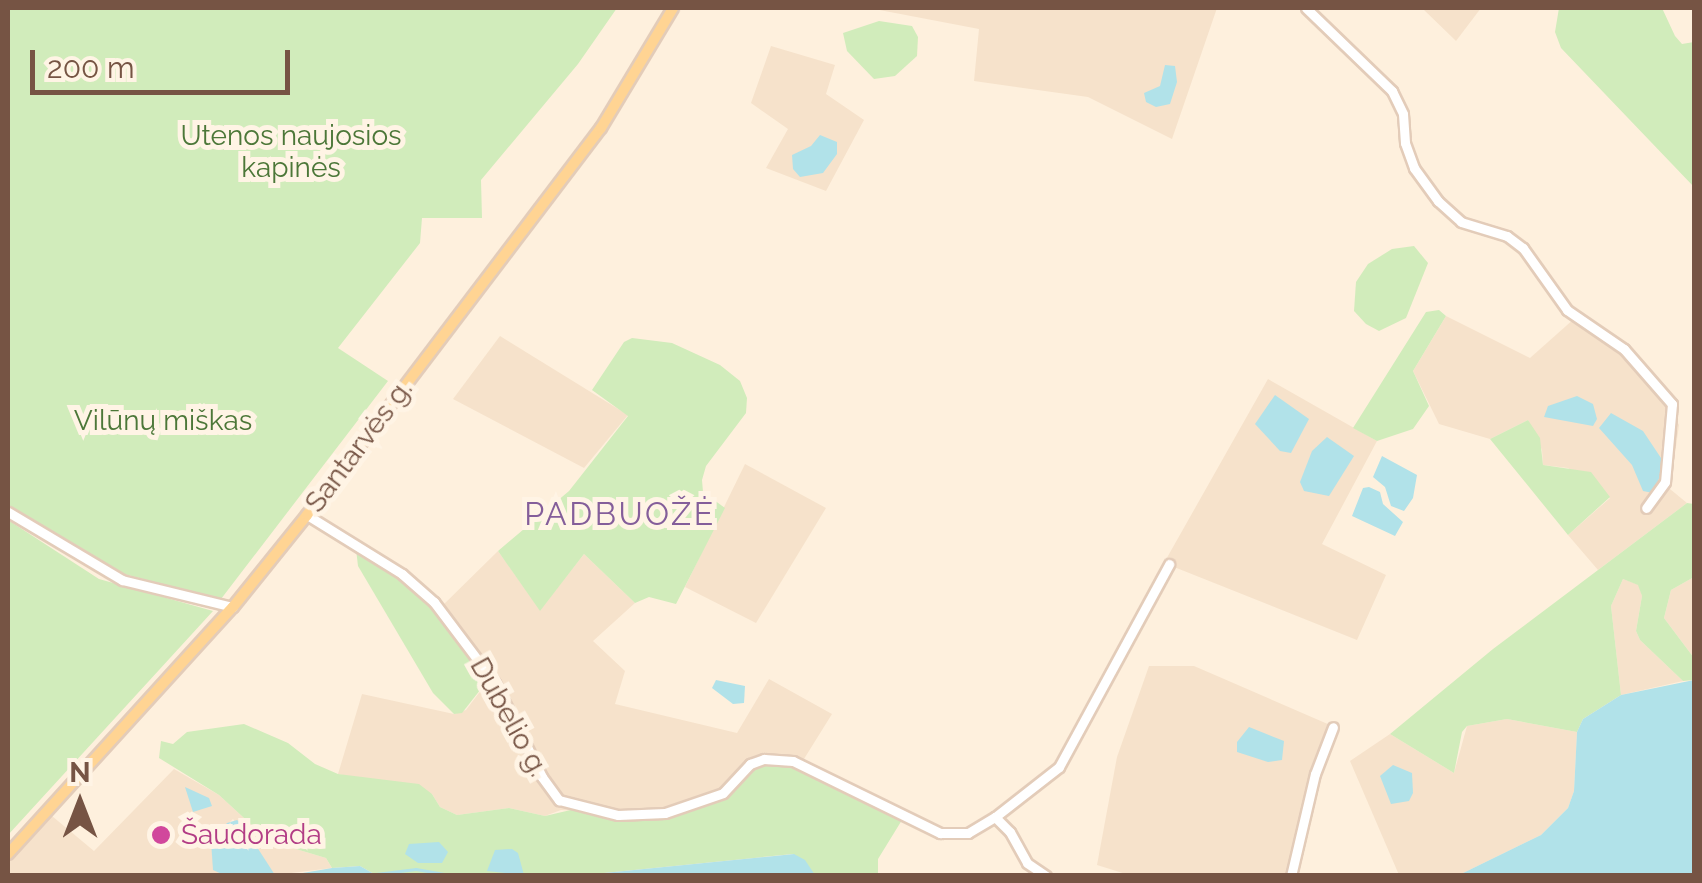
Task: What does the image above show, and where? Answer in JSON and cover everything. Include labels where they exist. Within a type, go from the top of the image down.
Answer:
[{"type":"main road","name":"Santarvės g.","points":[[8,854],[233,607],[307,515],[601,128],[673,8]]},
{"type":"street","points":[[1306,8],[1392,91],[1403,114],[1405,143],[1414,168],[1438,201],[1460,222],[1507,236],[1523,248],[1567,310],[1624,349],[1672,404],[1665,482],[1646,508]]},
{"type":"street","points":[[8,512],[122,580],[233,607]]},
{"type":"street","name":"Dubelio g.","points":[[307,515],[402,574],[434,602],[495,683],[549,788],[572,806],[618,814],[665,813],[723,793],[750,764],[764,759],[794,761],[940,833],[968,833],[1059,768],[1169,564]]},
{"type":"street","points":[[1291,876],[1316,774],[1333,727]]},
{"type":"street","points":[[995,817],[1010,832],[1026,863],[1046,876]]},
{"type":"shaded area","points":[[869,8],[1217,8],[1172,139],[1088,97],[974,81],[979,29]]},
{"type":"shaded area","points":[[1422,8],[1481,8],[1456,41]]},
{"type":"shaded area","points":[[771,46],[835,65],[826,94],[864,120],[826,191],[766,168],[788,129],[751,103]]},
{"type":"shaded area","points":[[1446,316],[1530,358],[1575,318],[1622,352],[1670,408],[1679,425],[1670,489],[1687,503],[1598,570],[1568,535],[1610,498],[1568,468],[1543,465],[1542,450],[1528,420],[1490,439],[1439,424],[1413,371]]},
{"type":"shaded area","points":[[500,336],[628,415],[584,468],[453,399]]},
{"type":"shaded area","points":[[1268,379],[1377,441],[1322,544],[1386,575],[1357,640],[1164,563]]},
{"type":"shaded area","points":[[745,464],[826,508],[756,623],[685,587]]},
{"type":"shaded area","points":[[498,551],[540,610],[584,554],[635,603],[593,641],[625,671],[615,704],[737,733],[769,679],[832,714],[799,767],[663,816],[561,810],[545,816],[509,808],[457,815],[440,807],[432,794],[338,774],[362,694],[454,714],[466,710],[488,681],[438,610]]},
{"type":"shaded area","points":[[1694,577],[1694,658],[1664,618],[1671,590]]},
{"type":"shaded area","points":[[1623,579],[1639,585],[1642,596],[1636,631],[1640,640],[1683,681],[1621,695],[1611,606]]},
{"type":"shaded area","points":[[1149,666],[1194,666],[1330,725],[1289,875],[1129,875],[1097,865],[1117,757]]},
{"type":"shaded area","points":[[1507,719],[1577,732],[1574,791],[1568,808],[1541,835],[1459,875],[1399,875],[1350,761],[1390,734],[1454,773],[1467,726]]},
{"type":"shaded area","points":[[174,769],[219,795],[269,841],[326,858],[332,868],[275,875],[233,819],[211,841],[219,872],[224,875],[8,875],[8,862],[52,816],[94,851]]},
{"type":"green space","points":[[8,8],[617,8],[578,64],[481,180],[482,218],[422,218],[420,243],[338,348],[388,381],[221,599],[120,573],[8,506]]},
{"type":"green space","points":[[1559,8],[1662,8],[1682,44],[1694,42],[1694,187],[1561,48],[1555,32]]},
{"type":"green space","points":[[879,21],[912,26],[918,37],[917,56],[895,76],[874,79],[847,51],[843,33]]},
{"type":"green space","points":[[1414,246],[1428,263],[1406,318],[1379,331],[1354,311],[1356,282],[1368,264],[1392,249]]},
{"type":"green space","points":[[1439,310],[1446,316],[1413,371],[1429,406],[1413,429],[1377,441],[1353,428],[1426,312]]},
{"type":"green space","points":[[632,338],[672,343],[720,365],[740,381],[747,398],[746,413],[706,466],[702,480],[703,492],[725,508],[676,604],[649,597],[635,603],[584,554],[540,611],[498,551],[569,491],[628,416],[592,390],[624,342]]},
{"type":"green space","points":[[1528,420],[1540,438],[1543,465],[1591,472],[1610,497],[1568,535],[1490,439]]},
{"type":"green space","points":[[1687,503],[1694,504],[1694,577],[1671,590],[1664,618],[1694,658],[1694,680],[1683,681],[1640,640],[1636,631],[1642,596],[1638,585],[1623,579],[1611,606],[1621,695],[1583,719],[1577,732],[1507,719],[1467,726],[1462,732],[1454,773],[1390,734],[1493,649]]},
{"type":"green space","points":[[8,520],[99,579],[213,611],[8,835]]},
{"type":"green space","points":[[356,549],[401,578],[438,610],[488,680],[462,713],[454,714],[433,693],[358,566]]},
{"type":"green space","points":[[244,724],[288,743],[315,764],[338,774],[419,784],[440,807],[457,815],[509,808],[545,816],[575,809],[607,816],[663,816],[726,796],[749,769],[766,762],[799,767],[902,820],[878,859],[878,875],[815,875],[793,854],[584,875],[376,875],[360,866],[332,868],[326,858],[269,841],[219,795],[159,758],[161,741],[173,744],[187,732]]},
{"type":"water","points":[[1165,65],[1175,66],[1177,82],[1170,104],[1156,107],[1146,102],[1144,93],[1160,86]]},
{"type":"water","points":[[820,135],[837,142],[837,154],[823,173],[800,177],[793,169],[792,155],[811,146]]},
{"type":"water","points":[[1275,395],[1309,419],[1291,453],[1280,451],[1255,424]]},
{"type":"water","points":[[1577,396],[1593,404],[1597,419],[1593,426],[1544,417],[1548,406]]},
{"type":"water","points":[[1611,413],[1643,431],[1665,464],[1653,493],[1643,491],[1632,465],[1599,428]]},
{"type":"water","points":[[1327,437],[1354,456],[1329,496],[1304,491],[1300,482],[1312,451]]},
{"type":"water","points":[[1382,456],[1417,475],[1413,498],[1404,511],[1391,506],[1385,487],[1373,477]]},
{"type":"water","points":[[1363,488],[1380,492],[1383,504],[1403,522],[1395,536],[1352,516]]},
{"type":"water","points":[[716,680],[745,686],[744,703],[733,704],[712,688]]},
{"type":"water","points":[[1694,680],[1694,875],[1459,875],[1541,835],[1568,808],[1574,791],[1577,732],[1583,719],[1621,695]]},
{"type":"water","points":[[1249,727],[1284,741],[1282,760],[1268,762],[1237,752],[1237,742]]},
{"type":"water","points":[[1393,765],[1412,773],[1413,793],[1409,801],[1391,804],[1380,776]]},
{"type":"water","points":[[185,787],[209,798],[212,806],[193,812]]},
{"type":"water","points":[[237,820],[275,875],[224,875],[213,870],[211,841],[227,823]]},
{"type":"water","points":[[439,842],[448,852],[442,863],[418,863],[405,854],[409,844]]},
{"type":"water","points":[[512,849],[518,853],[524,875],[487,871],[495,850]]},
{"type":"water","points":[[794,854],[805,860],[815,875],[584,875]]},
{"type":"water","points":[[360,866],[376,875],[291,875],[332,868]]},
{"type":"waterway","points":[[376,874],[416,869],[456,876]]},
{"type":"place","name":"Šaudorada","points":[[161,835]]},
{"type":"district","name":"PADBUOŽĖ","points":[[620,514]]},
{"type":"park label","name":"Utenos naujosios kapinės","points":[[291,152]]},
{"type":"park label","name":"Vilūnų miškas","points":[[163,421]]}]
